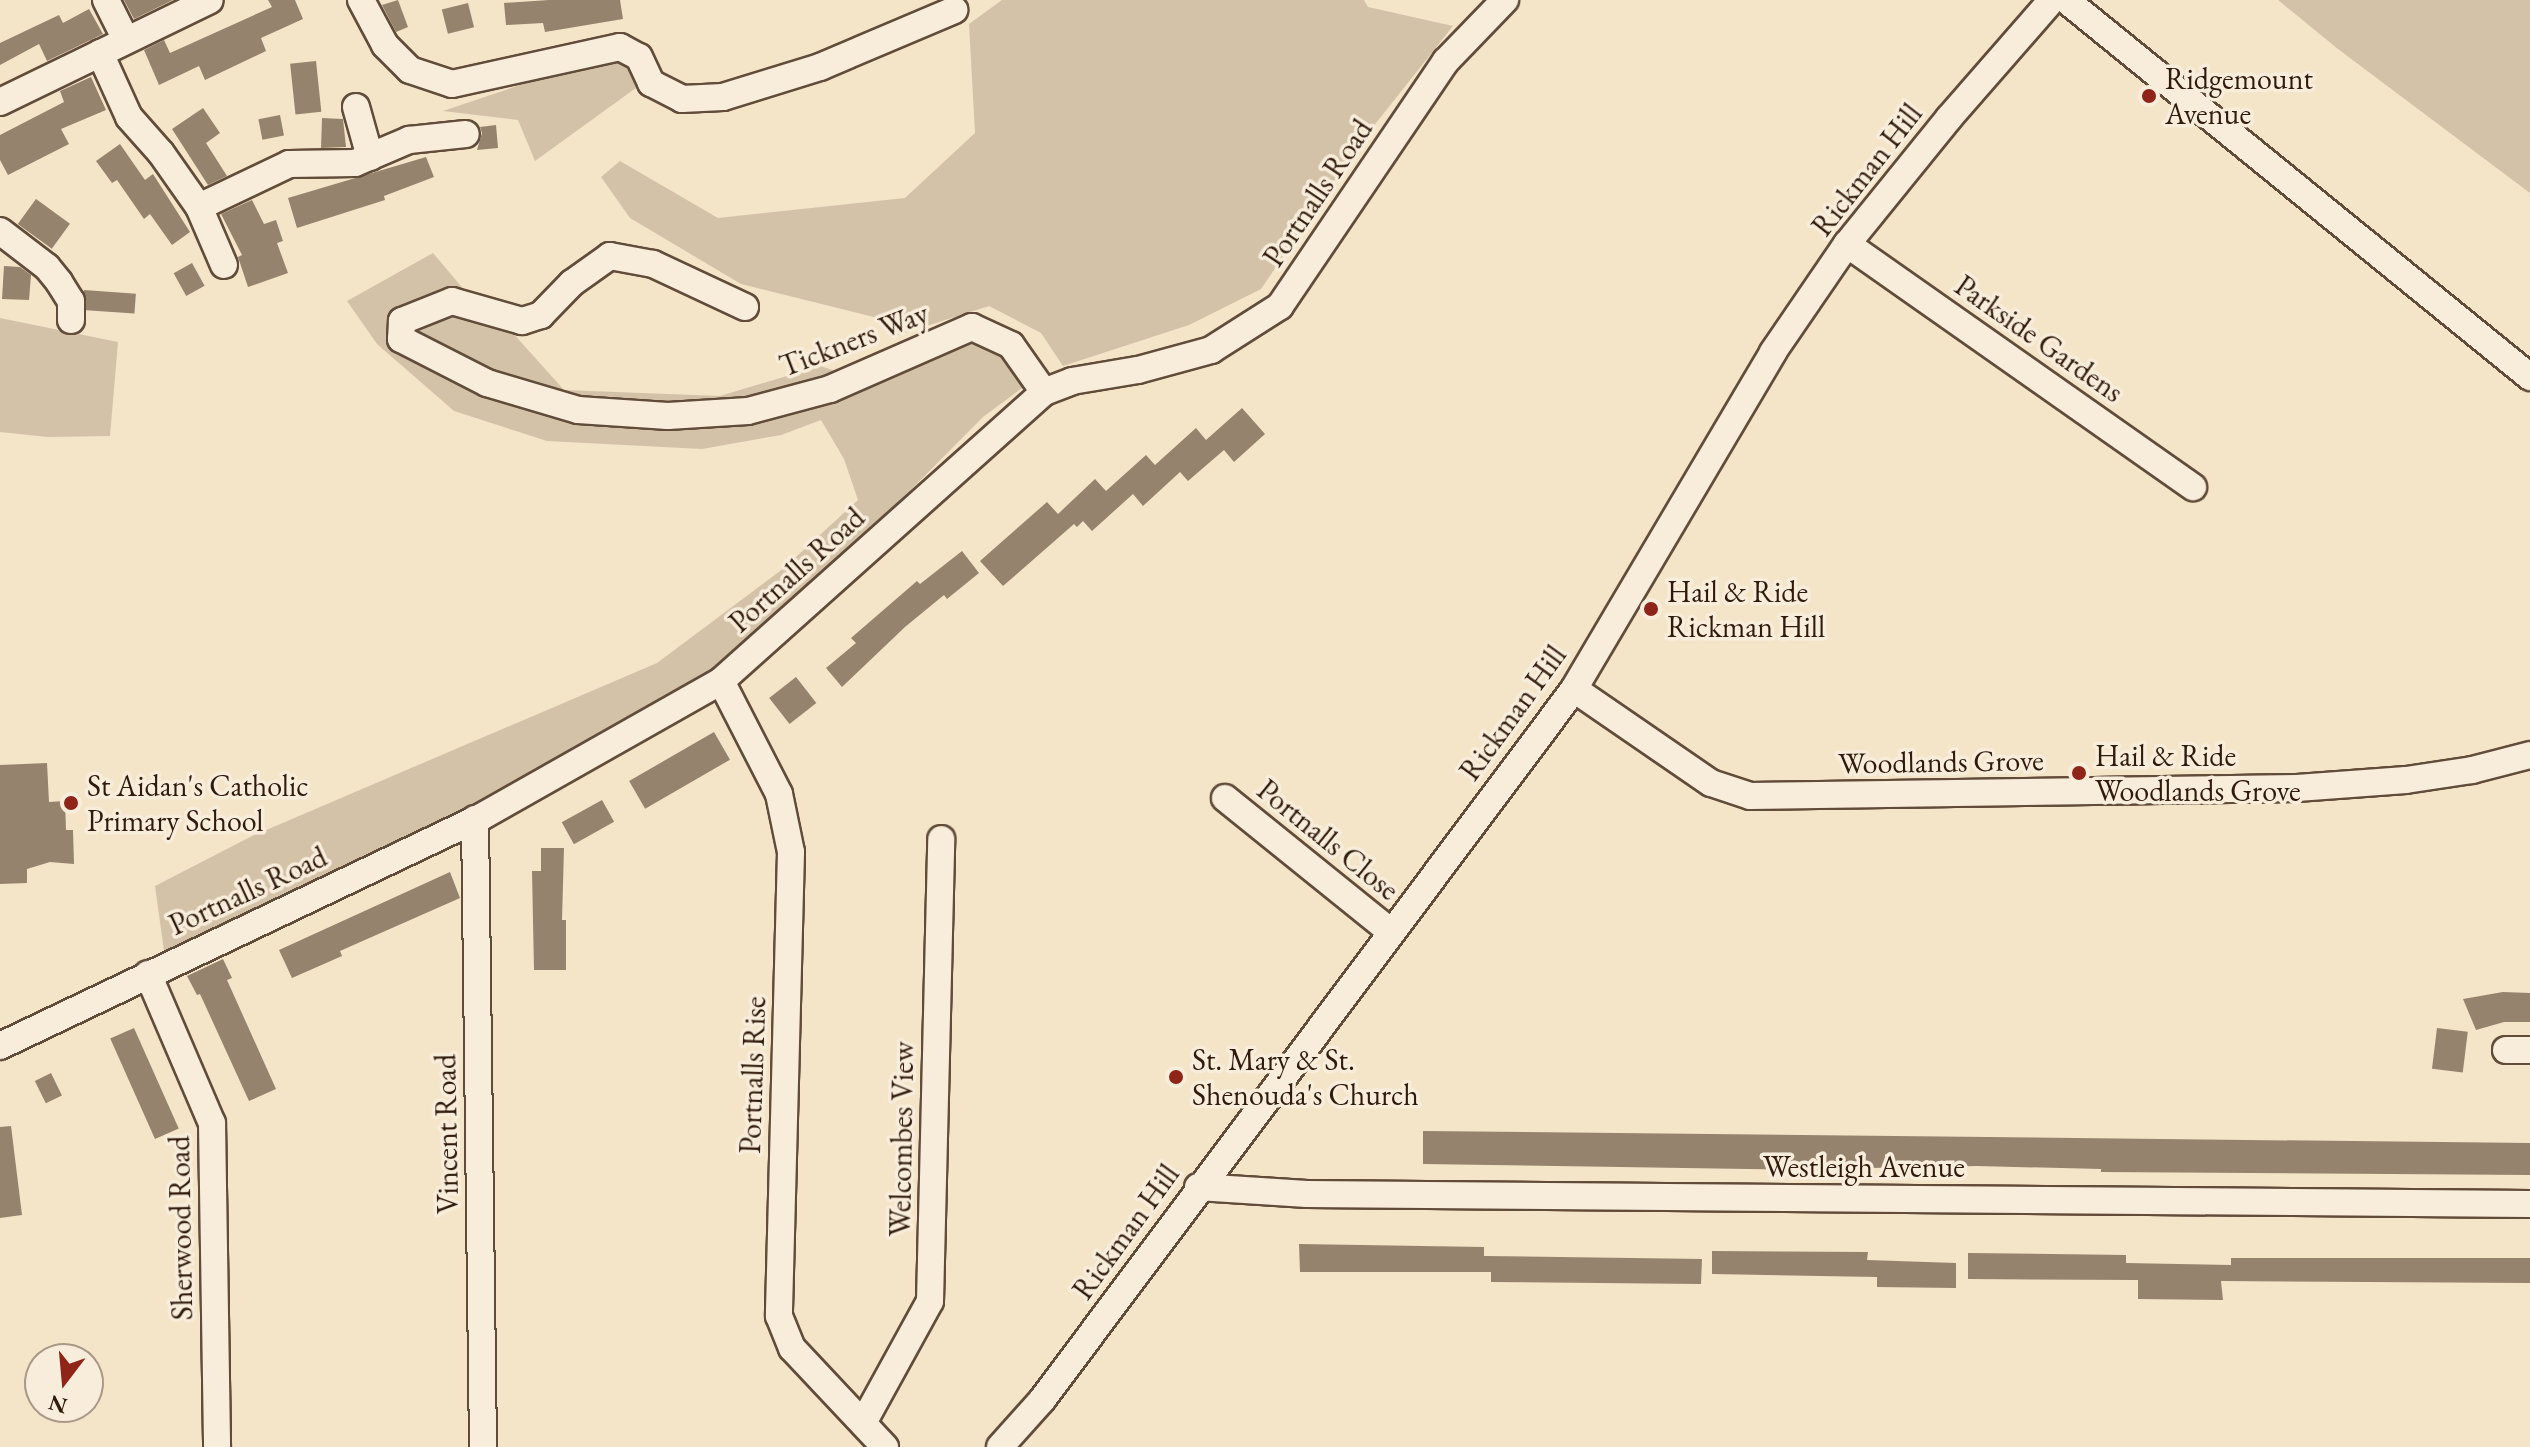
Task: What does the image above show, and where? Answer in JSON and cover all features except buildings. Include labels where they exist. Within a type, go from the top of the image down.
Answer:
[{"type":"street","points":[[106,0],[126,40]]},
{"type":"street","points":[[0,102],[210,0]]},
{"type":"street","points":[[361,0],[385,45],[410,70],[452,84],[620,47],[639,57],[651,83],[682,99],[723,97],[820,67],[954,10]]},
{"type":"street","name":"Portnalls Road","points":[[0,1046],[475,819],[721,681],[1044,392],[1072,381],[1138,370],[1211,350],[1280,306],[1446,61],[1505,0]]},
{"type":"street","name":"Rickman Hill","points":[[1000,1447],[1042,1400],[1198,1187],[1574,689],[1773,352],[1847,244],[1949,118],[2052,0]]},
{"type":"street","points":[[2066,0],[2530,377]]},
{"type":"street","points":[[100,53],[129,117],[161,153],[199,207],[224,265]]},
{"type":"street","points":[[356,107],[370,157]]},
{"type":"street","points":[[199,207],[289,164],[355,163],[409,140],[466,134]]},
{"type":"street","points":[[0,231],[47,267],[71,301],[71,320]]},
{"type":"street","name":"Parkside Gardens","points":[[1847,244],[2193,487]]},
{"type":"street","name":"Tickners Way","points":[[745,307],[653,264],[610,256],[572,283],[541,315],[522,321],[452,301],[402,321],[401,339],[487,383],[578,410],[668,416],[748,411],[830,389],[972,327],[1011,345],[1044,392]]},
{"type":"street","name":"Portnalls Rise","points":[[721,681],[779,794],[791,852],[779,1316],[792,1348],[885,1447]]},
{"type":"street","name":"Woodlands Grove","points":[[1574,689],[1711,783],[1750,796],[2297,788],[2406,780],[2472,770],[2530,755]]},
{"type":"street","name":"Portnalls Close","points":[[1225,798],[1391,932]]},
{"type":"street","name":"Vincent Road","points":[[475,819],[483,1447]]},
{"type":"street","name":"Welcombes View","points":[[863,1423],[930,1301],[941,839]]},
{"type":"street","name":"Sherwood Road","points":[[148,974],[212,1123],[217,1447]]},
{"type":"street","name":"Westleigh Avenue","points":[[1198,1187],[1307,1194],[2530,1204]]},
{"type":"shaded area","points":[[1002,0],[1364,0],[1368,7],[1453,26],[1357,147],[1261,289],[1189,325],[1063,366],[1041,333],[989,306],[892,337],[890,321],[741,284],[630,218],[601,177],[620,161],[718,218],[905,198],[975,133],[969,24]]},
{"type":"shaded area","points":[[2278,0],[2530,0],[2530,193],[2338,49]]},
{"type":"shaded area","points":[[618,52],[633,64],[640,85],[535,161],[518,120],[443,111]]},
{"type":"shaded area","points":[[433,253],[466,292],[511,331],[564,390],[720,396],[820,366],[864,380],[971,337],[1009,351],[1022,388],[983,417],[721,681],[166,965],[155,886],[252,836],[657,663],[784,568],[858,500],[844,459],[821,420],[781,435],[702,449],[547,441],[454,411],[377,344],[347,301]]},
{"type":"shaded area","points":[[0,318],[118,342],[110,436],[48,437],[0,432]]},
{"type":"place","name":"Ridgemount Avenue","points":[[2149,96]]},
{"type":"place","name":"Hail & Ride Rickman Hill","points":[[1651,609]]},
{"type":"place","name":"Hail & Ride Woodlands Grove","points":[[2079,773]]},
{"type":"place","name":"St Aidan's Catholic Primary School","points":[[71,803]]},
{"type":"place","name":"St. Mary & St. Shenouda's Church","points":[[1176,1077]]}]
